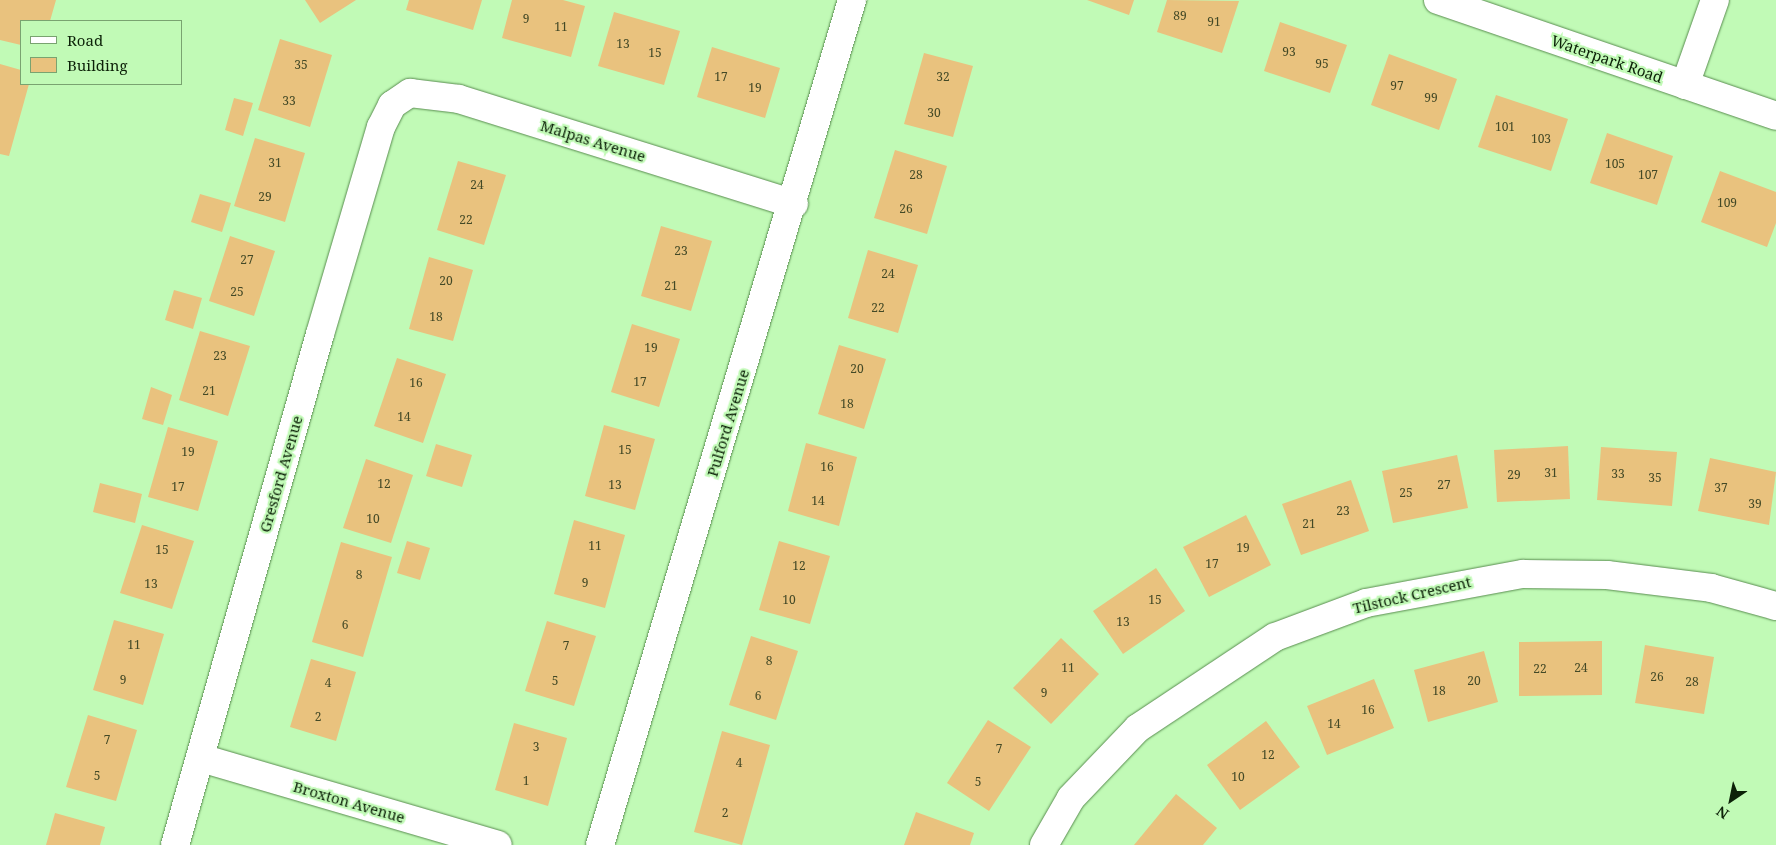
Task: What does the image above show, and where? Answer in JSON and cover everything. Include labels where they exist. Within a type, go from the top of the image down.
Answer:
[{"type":"street","name":"Pulford Avenue","points":[[600,845],[794,204],[852,0]]},
{"type":"street","name":"Waterpark Road","points":[[1438,0],[1776,116]]},
{"type":"street","points":[[1685,85],[1715,0]]},
{"type":"street","name":"Malpas Avenue","points":[[392,105],[410,93],[459,99],[794,204]]},
{"type":"street","name":"Gresford Avenue","points":[[176,845],[320,334],[381,127],[392,105]]},
{"type":"street","name":"Tilstock Crescent","points":[[1044,845],[1071,798],[1138,728],[1275,637],[1366,603],[1523,574],[1608,575],[1711,588],[1776,606]]},
{"type":"street","name":"Broxton Avenue","points":[[201,758],[498,845]]},
{"type":"building","points":[[0,0],[56,0],[50,20],[20,20],[20,45],[0,40]]},
{"type":"building","points":[[305,0],[356,0],[320,23]]},
{"type":"building","points":[[409,0],[482,0],[473,30],[406,10]]},
{"type":"building","points":[[512,0],[563,0],[585,6],[571,57],[502,38]]},
{"type":"building","points":[[1087,0],[1134,0],[1129,15]]},
{"type":"building","points":[[1167,0],[1239,1],[1222,53],[1157,32]]},
{"type":"building","points":[[614,12],[680,31],[664,85],[598,66]]},
{"type":"building","points":[[1280,22],[1347,45],[1330,93],[1264,71]]},
{"type":"building","points":[[280,39],[332,55],[310,127],[258,110]]},
{"type":"building","points":[[712,47],[780,68],[765,118],[697,97]]},
{"type":"building","points":[[924,53],[973,66],[953,137],[904,124]]},
{"type":"building","points":[[1389,54],[1457,79],[1439,130],[1371,105]]},
{"type":"building","points":[[0,64],[20,70],[20,85],[29,85],[9,156],[0,154]]},
{"type":"building","points":[[1496,95],[1568,119],[1551,171],[1478,147]]},
{"type":"building","points":[[234,98],[253,103],[243,136],[225,130]]},
{"type":"building","points":[[1607,133],[1673,156],[1657,205],[1590,183]]},
{"type":"building","points":[[255,138],[305,153],[285,222],[234,206]]},
{"type":"building","points":[[895,150],[947,166],[927,234],[874,218]]},
{"type":"building","points":[[458,161],[506,175],[484,245],[437,230]]},
{"type":"building","points":[[1720,171],[1776,192],[1776,223],[1767,247],[1701,222]]},
{"type":"building","points":[[200,194],[231,203],[222,232],[191,222]]},
{"type":"building","points":[[661,226],[712,241],[691,311],[641,296]]},
{"type":"building","points":[[230,236],[275,251],[254,316],[209,301]]},
{"type":"building","points":[[868,250],[918,265],[898,333],[848,318]]},
{"type":"building","points":[[429,257],[473,270],[453,341],[409,329]]},
{"type":"building","points":[[174,290],[202,298],[193,329],[165,320]]},
{"type":"building","points":[[632,324],[680,339],[659,407],[611,392]]},
{"type":"building","points":[[200,331],[250,346],[228,416],[179,400]]},
{"type":"building","points":[[839,345],[886,359],[864,429],[818,414]]},
{"type":"building","points":[[397,358],[446,374],[423,443],[374,426]]},
{"type":"building","points":[[151,387],[172,395],[163,425],[142,419]]},
{"type":"building","points":[[604,425],[655,439],[635,510],[585,496]]},
{"type":"building","points":[[168,427],[218,441],[198,511],[148,497]]},
{"type":"building","points":[[806,443],[857,457],[839,526],[788,511]]},
{"type":"building","points":[[436,444],[472,455],[462,487],[426,476]]},
{"type":"building","points":[[1568,446],[1570,499],[1497,502],[1494,450]]},
{"type":"building","points":[[1601,447],[1677,452],[1672,506],[1597,500]]},
{"type":"building","points":[[1457,455],[1468,508],[1393,523],[1382,471]]},
{"type":"building","points":[[1710,458],[1776,472],[1769,525],[1698,511]]},
{"type":"building","points":[[366,459],[413,475],[391,543],[343,528]]},
{"type":"building","points":[[1351,480],[1369,531],[1301,555],[1282,504]]},
{"type":"building","points":[[100,483],[142,494],[135,523],[93,512]]},
{"type":"building","points":[[1246,515],[1271,565],[1209,597],[1183,547]]},
{"type":"building","points":[[574,520],[625,535],[605,608],[554,594]]},
{"type":"building","points":[[142,525],[194,541],[172,609],[120,593]]},
{"type":"building","points":[[407,541],[430,548],[420,580],[397,573]]},
{"type":"building","points":[[779,541],[830,556],[810,624],[759,610]]},
{"type":"building","points":[[341,542],[392,557],[363,657],[312,642]]},
{"type":"building","points":[[1156,568],[1185,611],[1123,654],[1093,611]]},
{"type":"building","points":[[114,620],[164,634],[143,705],[93,690]]},
{"type":"building","points":[[547,621],[596,636],[574,706],[525,691]]},
{"type":"building","points":[[751,636],[798,651],[776,720],[729,705]]},
{"type":"building","points":[[1061,638],[1099,674],[1051,724],[1013,688]]},
{"type":"building","points":[[1602,641],[1602,695],[1519,696],[1519,642]]},
{"type":"building","points":[[1645,645],[1714,657],[1704,714],[1635,703]]},
{"type":"building","points":[[1484,651],[1498,702],[1428,722],[1414,670]]},
{"type":"building","points":[[311,659],[356,672],[336,741],[290,727]]},
{"type":"building","points":[[1374,679],[1394,728],[1327,755],[1307,706]]},
{"type":"building","points":[[88,715],[137,730],[116,801],[66,787]]},
{"type":"building","points":[[988,720],[1031,747],[989,811],[947,783]]},
{"type":"building","points":[[1266,721],[1300,767],[1240,810],[1207,765]]},
{"type":"building","points":[[514,723],[567,738],[548,806],[495,790]]},
{"type":"building","points":[[722,731],[770,745],[742,845],[694,832]]},
{"type":"building","points":[[1176,794],[1217,828],[1203,845],[1134,845]]},
{"type":"building","points":[[916,812],[974,833],[970,845],[904,845]]},
{"type":"building","points":[[55,813],[105,827],[100,845],[46,845]]}]
